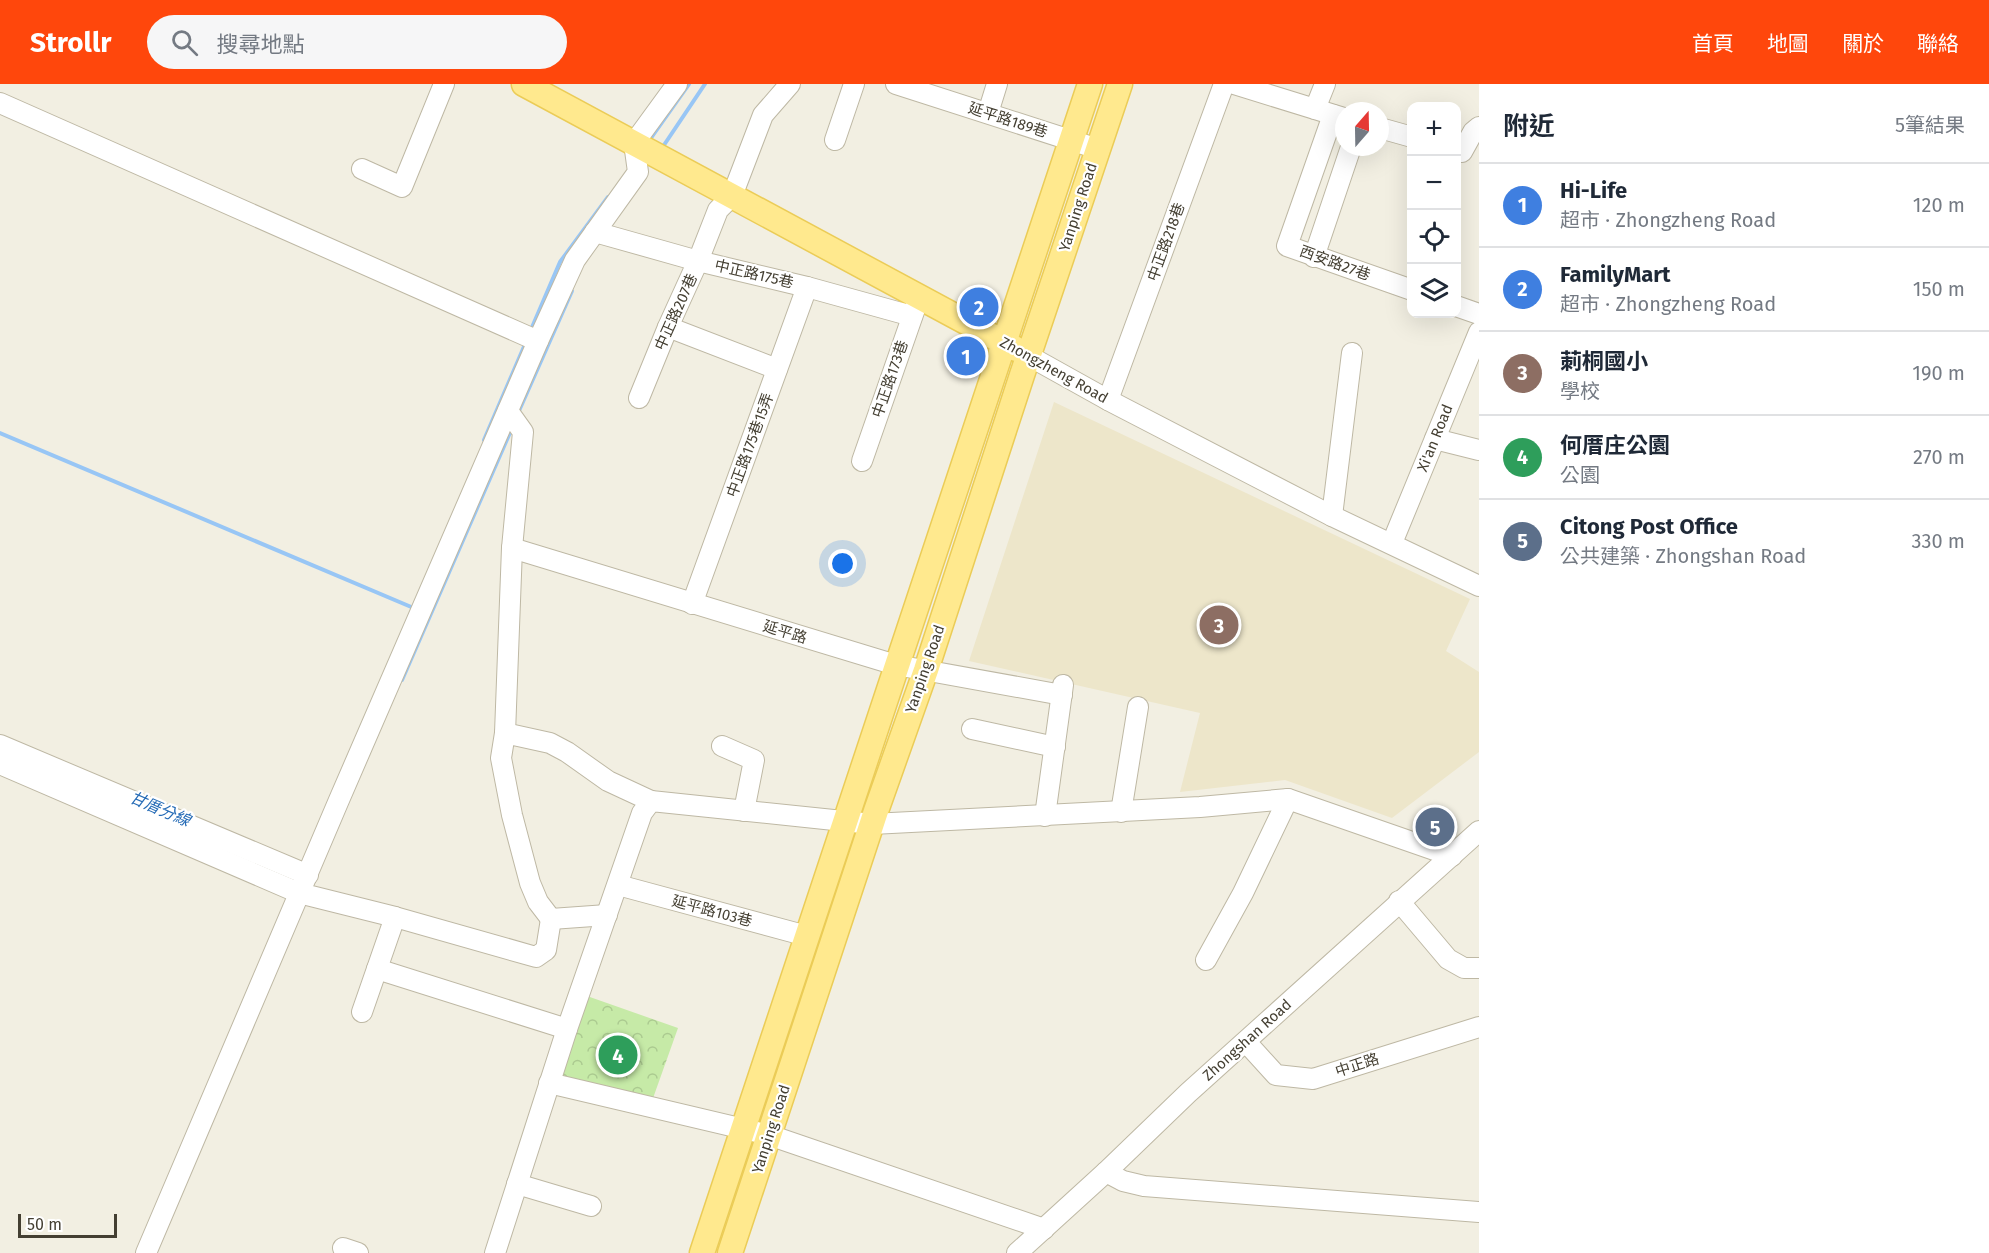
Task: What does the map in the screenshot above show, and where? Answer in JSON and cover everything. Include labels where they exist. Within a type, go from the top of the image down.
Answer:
[{"type":"main road","name":"Zhongzheng Road","points":[[524,84],[732,196],[915,307],[1004,342],[1029,356]]},
{"type":"main road","name":"Yanping Road","points":[[702,1253],[1090,84]]},
{"type":"main road","name":"Yanping Road","points":[[730,1253],[1120,84]]},
{"type":"street","points":[[362,169],[402,187],[444,84]]},
{"type":"street","points":[[146,1253],[538,340],[575,260],[638,172],[634,143],[677,84]]},
{"type":"street","name":"中正路207巷","points":[[639,398],[718,210],[732,196],[764,115],[790,84]]},
{"type":"street","points":[[835,140],[854,84]]},
{"type":"street","name":"延平路189巷","points":[[896,84],[919,88],[1098,149]]},
{"type":"street","points":[[988,113],[997,84]]},
{"type":"street","name":"中正路218巷","points":[[1108,400],[1224,84]]},
{"type":"street","points":[[1234,84],[1331,114],[1325,84]]},
{"type":"street","points":[[0,103],[538,340]]},
{"type":"street","name":"西安路27巷","points":[[1331,114],[1287,246],[1407,288]]},
{"type":"street","points":[[1461,152],[1473,132],[1479,127]]},
{"type":"street","points":[[1389,131],[1407,136]]},
{"type":"street","points":[[1314,256],[1348,156]]},
{"type":"street","name":"中正路175巷","points":[[595,232],[698,261],[807,287],[915,307]]},
{"type":"street","name":"中正路175巷15弄","points":[[692,604],[807,287]]},
{"type":"street","name":"中正路173巷","points":[[862,461],[915,307]]},
{"type":"street","points":[[1461,308],[1479,314]]},
{"type":"street","points":[[668,327],[777,369]]},
{"type":"street","name":"Xi'an Road","points":[[1392,543],[1479,332]]},
{"type":"street","points":[[1332,516],[1352,353]]},
{"type":"street","name":"Zhongzheng Road","points":[[1029,356],[1108,400],[1332,516],[1477,579]]},
{"type":"street","points":[[0,764],[299,893],[395,917],[536,957],[546,950],[551,919],[538,902],[530,883],[512,815],[501,758],[505,733],[512,548],[523,432],[508,411]]},
{"type":"street","points":[[1435,439],[1479,450]]},
{"type":"street","name":"延平路","points":[[512,548],[896,665],[1063,690],[1055,747]]},
{"type":"street","points":[[1121,812],[1138,707]]},
{"type":"street","points":[[972,729],[1055,747],[1046,816]]},
{"type":"street","points":[[505,733],[550,743],[608,781],[651,801],[872,824],[1121,812],[1288,799],[1452,856]]},
{"type":"street","points":[[0,745],[308,874]]},
{"type":"street","points":[[722,746],[754,760],[744,811]]},
{"type":"street","points":[[1206,960],[1243,893],[1288,799]]},
{"type":"street","points":[[495,1253],[567,1029],[642,813],[651,801]]},
{"type":"street","name":"Zhongshan Road","points":[[1017,1253],[1188,1093],[1479,831]]},
{"type":"street","name":"延平路103巷","points":[[618,885],[807,936]]},
{"type":"street","points":[[1399,901],[1448,959],[1464,969],[1479,968]]},
{"type":"street","points":[[551,919],[607,915]]},
{"type":"street","points":[[362,1012],[395,917]]},
{"type":"street","points":[[377,969],[567,1029]]},
{"type":"street","name":"中正路","points":[[1246,1042],[1276,1075],[1313,1079],[1479,1027]]},
{"type":"street","points":[[549,1083],[769,1136],[1044,1229]]},
{"type":"street","points":[[1106,1172],[1123,1181],[1144,1186],[1479,1212]]},
{"type":"street","points":[[517,1184],[591,1206]]},
{"type":"shaded area","points":[[1054,402],[1470,599],[1446,651],[1479,672],[1479,752],[1392,818],[1285,780],[1180,792],[1200,713],[969,661]]},
{"type":"green space","points":[[587,996],[678,1028],[652,1101],[559,1081]]},
{"type":"waterway","points":[[648,142],[689,84]]},
{"type":"waterway","points":[[662,148],[705,84]]},
{"type":"waterway","points":[[530,332],[560,262],[608,197]]},
{"type":"waterway","points":[[518,413],[572,291]]},
{"type":"waterway","points":[[484,440],[526,342]]},
{"type":"waterway","points":[[402,680],[512,428]]},
{"type":"waterway","points":[[0,433],[416,609]]},
{"type":"place","name":"FamilyMart","points":[[979,307]]},
{"type":"place","name":"Hi-Life","points":[[966,356]]},
{"type":"place","name":"莿桐國小","points":[[1219,625]]},
{"type":"place","name":"Citong Post Office","points":[[1435,827]]},
{"type":"place","name":"何厝庄公園","points":[[618,1055]]},
{"type":"water label","name":"甘厝分線","points":[[160,809]]}]
